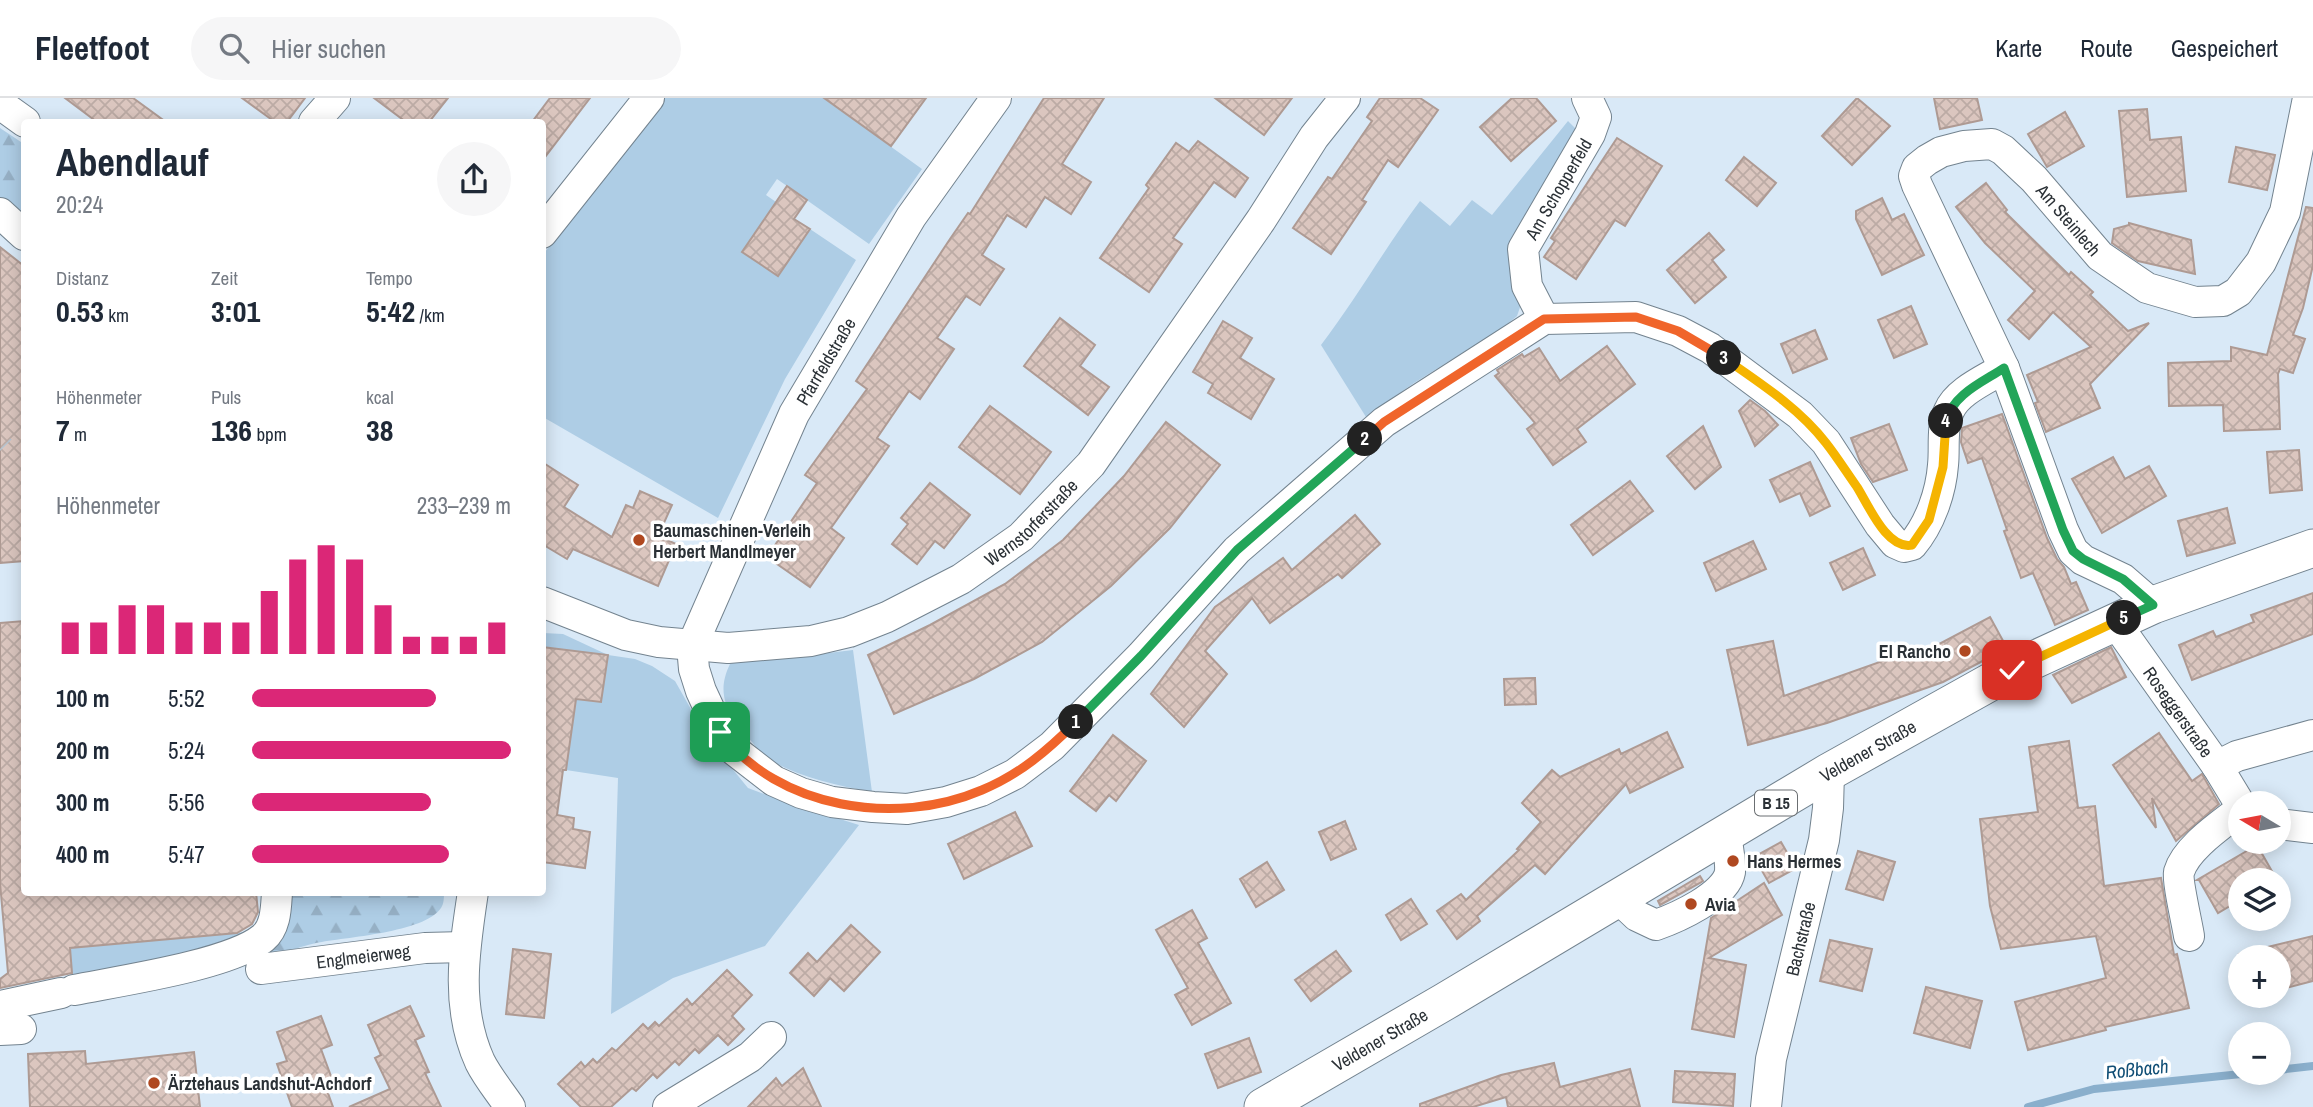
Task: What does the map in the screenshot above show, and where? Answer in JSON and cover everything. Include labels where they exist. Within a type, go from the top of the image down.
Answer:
[{"type":"main road","name":"Veldener Straße","points":[[1263,1107],[1829,772],[2012,670],[2153,605],[2313,548]]},
{"type":"street","points":[[317,119],[335,98]]},
{"type":"street","points":[[546,228],[649,98]]},
{"type":"street","name":"Pfarrfeldstraße","points":[[692,646],[794,414],[911,217],[996,98]]},
{"type":"street","name":"Wernstorferstraße","points":[[546,604],[626,635],[692,646],[764,646],[811,641],[849,632],[887,617],[961,579],[1021,537],[1091,464],[1261,220],[1314,137],[1345,98]]},
{"type":"street","name":"Am Schopperfeld","points":[[1544,319],[1527,286],[1524,249],[1590,134],[1596,117],[1587,98]]},
{"type":"street","name":"Am Steinlech","points":[[2004,368],[1917,185],[1914,176],[1917,168],[1941,152],[1964,146],[1992,144],[2003,150],[2034,179],[2100,256],[2138,282],[2147,288],[2194,302],[2223,301],[2238,292],[2261,262],[2285,212],[2308,98]]},
{"type":"street","points":[[1,101],[22,119]]},
{"type":"street","points":[[0,213],[21,232]]},
{"type":"street","points":[[692,646],[694,669],[701,691],[720,732],[734,750],[774,781],[832,802],[907,809],[946,802],[981,791],[1015,774],[1052,746],[1141,656],[1237,550],[1384,422],[1544,319],[1636,317],[1678,331],[1710,348],[1800,415],[1826,442],[1880,525],[1895,543],[1904,547],[1912,545],[1929,520],[1943,467],[1945,428],[1949,411],[1958,398],[2004,368],[2073,551],[2123,579],[2153,605]]},
{"type":"street","name":"Roseggerstraße","points":[[2115,622],[2232,791]]},
{"type":"street","points":[[2217,766],[2237,756],[2313,735]]},
{"type":"street","name":"Bachstraße","points":[[1766,1107],[1771,1059],[1824,840],[1829,772]]},
{"type":"street","points":[[2189,936],[2178,873],[2200,842],[2228,820]]},
{"type":"street","points":[[2291,825],[2313,828]]},
{"type":"street","points":[[0,1006],[223,957],[264,937],[270,930],[276,913],[277,896]]},
{"type":"street","points":[[471,896],[464,947],[464,1009],[470,1036],[482,1065],[510,1107]]},
{"type":"street","name":"Englmeierweg","points":[[261,970],[425,948],[464,947]]},
{"type":"street","points":[[668,1107],[750,1057],[771,1037]]},
{"type":"green space","points":[[660,98],[823,98],[922,169],[869,244],[777,179],[766,195],[776,202],[743,253],[778,276],[810,229],[856,260],[785,379],[718,518],[546,419],[546,251]]},
{"type":"green space","points":[[1568,121],[1580,133],[1517,316],[1366,417],[1321,345],[1420,201],[1450,226],[1472,200],[1492,215]]},
{"type":"green space","points":[[0,128],[21,142],[21,217],[0,199]]},
{"type":"green space","points":[[546,633],[563,634],[608,655],[635,659],[652,666],[675,681],[708,739],[748,788],[859,825],[765,946],[673,978],[611,1014],[618,778],[566,770],[576,699],[601,702],[608,656],[546,647]]},
{"type":"green space","points":[[853,650],[872,792],[803,775],[765,757],[737,723],[724,696],[725,676],[730,664],[748,657],[812,655]]},
{"type":"green space","points":[[289,896],[444,896],[441,908],[418,923],[383,933],[307,945],[249,966],[283,939]]},
{"type":"green space","points":[[259,931],[134,969],[72,974],[70,948]]},
{"type":"building","points":[[65,98],[133,98],[162,119],[93,119]]},
{"type":"building","points":[[242,98],[305,98],[289,119],[271,119]]},
{"type":"building","points":[[374,98],[448,98],[431,119],[402,119]]},
{"type":"building","points":[[550,98],[590,98],[546,156],[546,119],[534,119]]},
{"type":"building","points":[[824,98],[926,98],[891,146]]},
{"type":"building","points":[[1044,98],[1104,98],[1062,164],[1091,182],[1071,214],[1045,197],[1026,227],[1007,215],[982,255],[1004,269],[980,305],[966,296],[937,338],[954,349],[920,399],[909,391],[877,438],[889,446],[831,528],[844,538],[810,587],[767,557],[817,483],[805,475],[867,389],[856,381],[950,239],[968,213],[970,214]]},
{"type":"building","points":[[1215,98],[1292,98],[1264,135]]},
{"type":"building","points":[[1380,98],[1420,98],[1438,110],[1398,167],[1388,160],[1362,200],[1366,202],[1331,254],[1293,228],[1328,177],[1332,179],[1372,121],[1367,117]]},
{"type":"building","points":[[1512,98],[1536,98],[1556,121],[1511,161],[1480,127]]},
{"type":"building","points":[[1857,98],[1890,126],[1852,165],[1822,136]]},
{"type":"building","points":[[1934,98],[1977,98],[1982,120],[1940,129]]},
{"type":"building","points":[[2147,109],[2150,140],[2181,137],[2186,191],[2127,197],[2119,111]]},
{"type":"building","points":[[2065,112],[2084,146],[2047,167],[2028,134]]},
{"type":"building","points":[[1617,138],[1662,166],[1625,226],[1615,220],[1576,279],[1544,257],[1555,241],[1551,238]]},
{"type":"building","points":[[1198,141],[1248,178],[1235,197],[1214,182],[1173,238],[1182,244],[1149,292],[1100,258],[1149,188],[1146,185],[1176,143],[1189,152]]},
{"type":"building","points":[[2236,147],[2275,155],[2267,190],[2229,182]]},
{"type":"building","points":[[1744,157],[1776,183],[1757,206],[1726,180]]},
{"type":"building","points":[[1986,183],[2007,210],[2005,212],[2069,275],[2071,272],[2093,292],[2090,295],[2128,331],[2149,323],[2090,384],[2100,408],[2046,432],[2027,375],[2091,347],[2053,312],[2029,339],[2008,320],[2035,291],[1985,243],[1956,207]]},
{"type":"building","points":[[787,186],[807,200],[794,219],[810,229],[778,276],[742,252]]},
{"type":"building","points":[[1882,198],[1892,220],[1904,214],[1924,255],[1882,275],[1856,219],[1856,211]]},
{"type":"building","points":[[2306,207],[2313,208],[2313,265],[2303,308],[2293,335],[2305,339],[2293,373],[2280,369],[2278,374],[2280,429],[2224,431],[2223,405],[2169,406],[2168,363],[2231,361],[2231,347],[2267,355]]},
{"type":"building","points":[[2129,223],[2191,240],[2195,274],[2138,261],[2112,243],[2114,229]]},
{"type":"building","points":[[1709,233],[1724,250],[1712,260],[1726,277],[1695,303],[1667,270]]},
{"type":"building","points":[[0,247],[21,264],[21,561],[0,563]]},
{"type":"building","points":[[1911,306],[1927,344],[1894,358],[1878,320]]},
{"type":"building","points":[[1060,318],[1095,345],[1080,366],[1109,387],[1088,415],[1024,366]]},
{"type":"building","points":[[1223,321],[1252,338],[1240,358],[1274,379],[1251,419],[1208,393],[1213,384],[1193,372]]},
{"type":"building","points":[[1815,330],[1827,359],[1793,373],[1781,344]]},
{"type":"building","points":[[1607,346],[1635,384],[1577,429],[1586,442],[1553,465],[1527,429],[1535,423],[1495,376],[1499,373],[1497,370],[1522,354],[1524,357],[1539,348],[1560,381]]},
{"type":"building","points":[[1750,400],[1778,425],[1755,446],[1739,411]]},
{"type":"building","points":[[990,406],[1051,452],[1020,494],[959,447]]},
{"type":"building","points":[[2002,414],[2047,538],[2071,584],[2076,582],[2088,610],[2055,625],[2033,573],[2021,578],[1982,458],[1968,463],[1961,442],[1962,428]]},
{"type":"building","points":[[1166,422],[1220,465],[1170,528],[1111,586],[1042,642],[974,679],[894,714],[868,655],[1005,584],[1063,540],[1124,476]]},
{"type":"building","points":[[1889,424],[1907,470],[1873,482],[1861,464],[1851,438]]},
{"type":"building","points":[[1703,426],[1721,467],[1695,489],[1667,456]]},
{"type":"building","points":[[2299,450],[2302,490],[2270,493],[2267,452]]},
{"type":"building","points":[[2113,457],[2125,479],[2149,466],[2166,496],[2102,533],[2072,479]]},
{"type":"building","points":[[1810,462],[1830,506],[1810,516],[1800,493],[1780,502],[1770,480]]},
{"type":"building","points":[[546,465],[578,485],[564,507],[612,537],[626,505],[633,508],[640,491],[672,505],[658,536],[676,544],[658,586],[573,549],[567,559],[546,546]]},
{"type":"building","points":[[1630,481],[1653,511],[1593,555],[1571,525]]},
{"type":"building","points":[[930,483],[970,515],[944,548],[935,541],[917,564],[892,544],[908,524],[901,518]]},
{"type":"building","points":[[2227,508],[2235,543],[2187,556],[2178,521]]},
{"type":"building","points":[[1355,515],[1380,544],[1342,578],[1338,574],[1270,623],[1252,598],[1205,651],[1227,674],[1184,727],[1151,694],[1215,607],[1283,558],[1292,570]]},
{"type":"building","points":[[1753,541],[1766,569],[1716,591],[1704,563]]},
{"type":"building","points":[[1863,548],[1875,575],[1843,590],[1830,563]]},
{"type":"building","points":[[2313,593],[2313,634],[2192,680],[2179,645],[2213,631],[2216,637],[2254,622],[2251,615]]},
{"type":"building","points":[[1990,617],[2007,648],[1943,682],[1827,723],[1748,745],[1727,650],[1773,641],[1784,696],[1905,653],[1907,661]]},
{"type":"building","points":[[21,621],[21,896],[256,896],[258,912],[252,924],[237,933],[70,948],[72,973],[0,988],[0,979],[8,973],[0,883],[0,623]]},
{"type":"building","points":[[546,647],[608,655],[601,702],[576,699],[557,815],[574,818],[573,829],[590,832],[585,868],[546,863]]},
{"type":"building","points":[[2111,647],[2126,677],[2072,703],[2053,675]]},
{"type":"building","points":[[1535,678],[1536,704],[1505,705],[1504,679]]},
{"type":"building","points":[[1667,732],[1683,767],[1630,793],[1626,784],[1545,874],[1535,865],[1477,916],[1480,921],[1457,939],[1437,911],[1461,894],[1466,900],[1519,850],[1517,849],[1541,822],[1522,803],[1552,770],[1560,777],[1619,749],[1621,754]]},
{"type":"building","points":[[2159,733],[2192,781],[2202,774],[2219,804],[2176,841],[2152,798],[2156,828],[2113,765]]},
{"type":"building","points":[[1113,735],[1146,761],[1116,801],[1109,795],[1096,811],[1070,791]]},
{"type":"building","points":[[2069,741],[2078,808],[2095,806],[2104,886],[2161,878],[2174,955],[2177,954],[2189,1008],[2105,1027],[2106,1030],[2028,1050],[2015,1002],[2106,978],[2096,936],[2001,949],[1990,906],[1980,819],[2038,812],[2029,747]]},
{"type":"building","points":[[1015,812],[1032,846],[964,879],[948,844]]},
{"type":"building","points":[[1345,821],[1356,849],[1331,860],[1319,832]]},
{"type":"building","points":[[1781,842],[1796,868],[1769,883],[1754,857]]},
{"type":"building","points":[[1858,851],[1895,862],[1883,900],[1846,889]]},
{"type":"building","points":[[2242,854],[2262,854],[2270,868],[2228,868],[2228,907],[2218,913],[2197,880]]},
{"type":"building","points":[[1267,862],[1284,890],[1256,907],[1240,879]]},
{"type":"building","points":[[1700,876],[1703,881],[1660,905],[1658,901]]},
{"type":"building","points":[[1764,883],[1782,915],[1709,958],[1746,965],[1734,1037],[1692,1029],[1711,918]]},
{"type":"building","points":[[1411,899],[1427,924],[1401,940],[1386,915]]},
{"type":"building","points":[[1192,910],[1207,938],[1198,943],[1231,1003],[1192,1025],[1175,995],[1188,988],[1156,930]]},
{"type":"building","points":[[851,925],[880,952],[844,991],[830,978],[814,996],[790,973],[808,953],[817,962]]},
{"type":"building","points":[[2313,936],[2313,981],[2291,987],[2291,945],[2276,945]]},
{"type":"building","points":[[1830,940],[1872,949],[1862,991],[1820,981]]},
{"type":"building","points":[[513,949],[551,954],[544,1018],[506,1014]]},
{"type":"building","points":[[1336,951],[1351,971],[1311,1001],[1295,980]]},
{"type":"building","points":[[727,970],[752,995],[732,1016],[744,1029],[728,1045],[718,1035],[699,1053],[695,1049],[679,1065],[675,1061],[657,1078],[653,1074],[636,1091],[632,1088],[611,1107],[581,1107],[558,1084],[581,1062],[585,1067],[593,1059],[597,1063],[612,1048],[616,1051],[643,1024],[648,1029],[655,1022],[659,1026],[687,999],[692,1005]]},
{"type":"building","points":[[1926,987],[1982,1001],[1970,1048],[1914,1033]]},
{"type":"building","points":[[410,1006],[424,1036],[415,1040],[429,1072],[425,1073],[441,1107],[349,1107],[390,1089],[375,1058],[381,1055],[368,1025]]},
{"type":"building","points":[[321,1016],[332,1045],[321,1049],[332,1079],[324,1082],[333,1107],[292,1107],[277,1064],[287,1061],[277,1032]]},
{"type":"building","points":[[1249,1038],[1261,1072],[1218,1088],[1205,1054]]},
{"type":"building","points":[[85,1051],[86,1064],[194,1052],[200,1107],[30,1107],[28,1054]]},
{"type":"building","points":[[1554,1063],[1560,1087],[1630,1069],[1640,1107],[1508,1107],[1506,1097],[1473,1107],[1420,1107],[1420,1104],[1501,1075]]},
{"type":"building","points":[[803,1068],[821,1107],[748,1107],[776,1078],[782,1086]]},
{"type":"building","points":[[1675,1071],[1735,1074],[1733,1106],[1673,1102]]},
{"type":"waterway","name":"Roßbach","points":[[2291,1069],[2313,1066]]},
{"type":"waterway","name":"Roßbach","points":[[2028,1107],[2094,1089],[2228,1075]]},
{"type":"place","name":"Baumaschinen-Verleih Herbert Mandlmeyer","points":[[639,540]]},
{"type":"place","name":"El Rancho","points":[[1965,651]]},
{"type":"place","name":"Hans Hermes","points":[[1733,861]]},
{"type":"place","name":"Avia","points":[[1691,904]]},
{"type":"place","name":"Ärztehaus Landshut-Achdorf","points":[[154,1083]]},
{"type":"route","points":[[720,732],[734,750],[774,781],[832,802],[907,809],[946,802],[981,791],[1015,774],[1052,746],[1141,656],[1237,550],[1384,422],[1544,319],[1636,317],[1678,331],[1710,348],[1800,415],[1826,442],[1880,525],[1895,543],[1904,547],[1912,545],[1929,520],[1943,467],[1945,428],[1949,411],[1958,398],[2004,368],[2073,551],[2123,579],[2153,605],[2012,670]]}]
